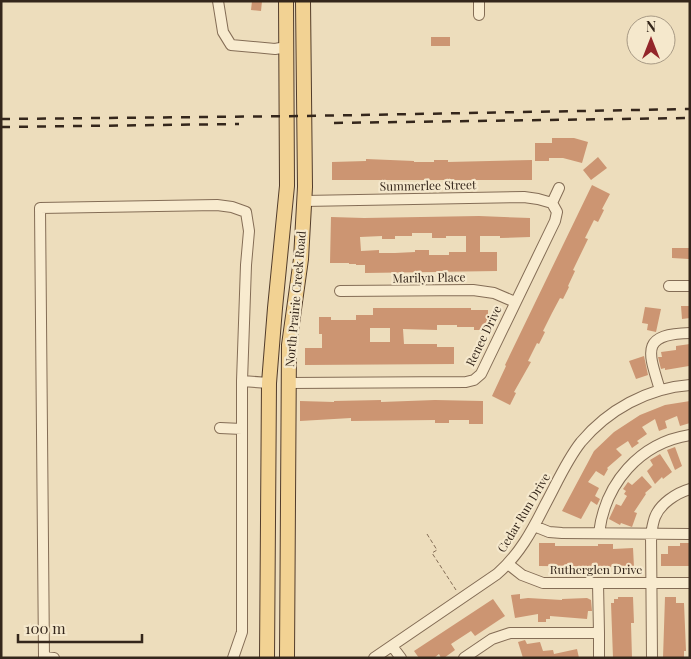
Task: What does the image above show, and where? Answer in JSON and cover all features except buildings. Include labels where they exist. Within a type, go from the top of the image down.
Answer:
[{"type":"main road","name":"North Prairie Creek Road","points":[[267,658],[269,383],[274,308],[287,186],[286,1]]},
{"type":"main road","name":"North Prairie Creek Road","points":[[287,658],[289,345],[301,259],[304,201],[303,1]]},
{"type":"main road","points":[[286,48],[303,47]]},
{"type":"main road","points":[[269,383],[289,383]]},
{"type":"main road","points":[[268,546],[287,547]]},
{"type":"street","points":[[218,1],[223,32],[231,45],[274,49],[286,48]]},
{"type":"street","points":[[479,1],[479,15]]},
{"type":"street","name":"Renee Drive","points":[[289,383],[466,382],[474,380],[481,374],[555,221],[557,212],[552,203],[559,188]]},
{"type":"street","name":"Summerlee Street","points":[[304,201],[524,198],[552,203]]},
{"type":"street","points":[[54,658],[44,658],[40,208],[217,205],[232,207],[246,212],[250,230],[246,265],[242,381],[242,632],[233,658]]},
{"type":"street","points":[[669,286],[690,286]]},
{"type":"street","name":"Marilyn Place","points":[[340,291],[473,290],[494,293],[515,302]]},
{"type":"street","points":[[660,390],[650,357],[653,344],[656,339],[666,336],[690,333]]},
{"type":"street","points":[[242,381],[269,383]]},
{"type":"street","name":"Cedar Run Drive","points":[[374,658],[497,574],[508,564],[534,526],[570,460],[586,437],[608,416],[640,397],[660,390],[690,385]]},
{"type":"street","points":[[220,428],[242,429]]},
{"type":"street","points":[[599,533],[601,515],[607,501],[627,468],[655,446],[672,439],[690,435]]},
{"type":"street","points":[[652,658],[652,534],[655,517],[674,495],[690,489]]},
{"type":"street","points":[[534,526],[549,532],[562,533],[690,534]]},
{"type":"street","name":"Rutherglen Drive","points":[[508,564],[522,576],[543,583],[690,583]]},
{"type":"street","points":[[598,583],[599,658]]},
{"type":"street","points":[[464,658],[492,639],[510,633],[599,633]]},
{"type":"street","points":[[392,646],[401,658]]},
{"type":"path","points":[[427,534],[437,550],[432,553],[454,585]]},
{"type":"railway","points":[[1,119],[690,109]]},
{"type":"railway","points":[[334,123],[690,118]]},
{"type":"railway","points":[[1,127],[239,124]]}]
